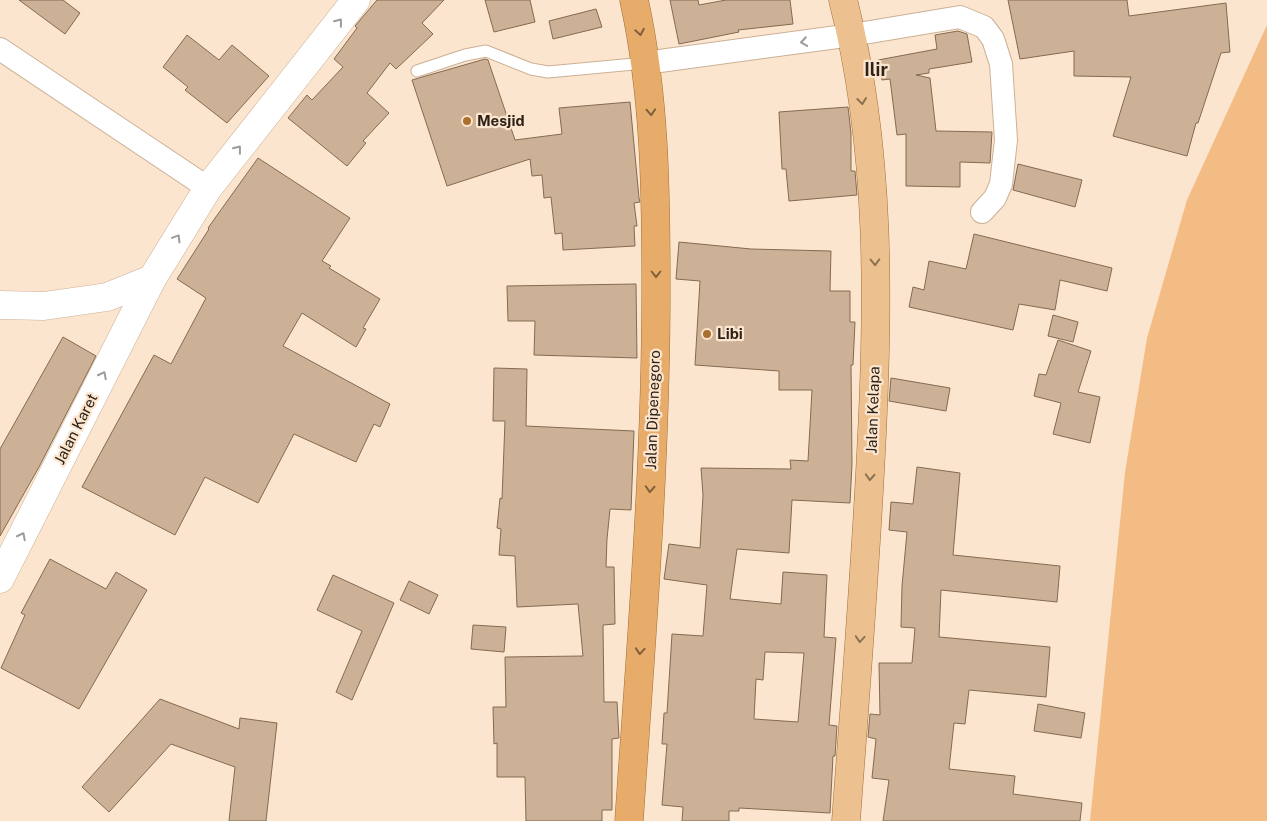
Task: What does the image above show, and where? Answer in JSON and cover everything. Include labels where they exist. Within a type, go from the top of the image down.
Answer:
[{"type":"highway","name":"Jalan Dipenegoro","points":[[629,821],[656,386],[655,186],[650,104],[634,0]]},
{"type":"main road","name":"Jalan Karet","points":[[0,579],[152,279],[208,188],[356,0]]},
{"type":"main road","name":"Jalan Kelapa","points":[[843,0],[852,35],[871,177],[875,226],[876,311],[866,562],[846,821]]},
{"type":"main road","points":[[0,305],[44,306],[107,297],[152,279]]},
{"type":"street","points":[[645,63],[852,35],[960,17],[984,27],[993,39],[1001,64],[1006,140],[1001,184],[995,198],[982,212]]},
{"type":"street","points":[[0,49],[208,188]]},
{"type":"lane","points":[[417,71],[465,54],[486,51],[531,69],[548,72],[645,63]]},
{"type":"shaded area","points":[[1267,25],[1267,821],[1090,821],[1125,472],[1147,338],[1187,200]]},
{"type":"building","points":[[19,0],[63,0],[80,13],[65,34]]},
{"type":"building","points":[[377,0],[444,0],[422,23],[433,34],[396,69],[390,63],[367,93],[389,113],[363,141],[366,143],[347,166],[288,118],[307,95],[312,100],[343,67],[334,59],[357,28],[355,26]]},
{"type":"building","points":[[485,0],[530,0],[535,22],[494,32]]},
{"type":"building","points":[[670,0],[698,0],[699,5],[726,0],[790,0],[793,24],[738,30],[739,32],[679,44]]},
{"type":"building","points":[[1008,0],[1127,0],[1129,16],[1226,3],[1230,52],[1221,53],[1198,123],[1196,123],[1187,156],[1113,136],[1131,77],[1074,76],[1074,51],[1020,59]]},
{"type":"building","points":[[596,9],[602,27],[553,39],[549,21]]},
{"type":"building","points":[[958,31],[967,34],[972,62],[929,69],[929,73],[916,75],[930,78],[936,131],[992,132],[990,163],[960,162],[960,187],[906,186],[906,134],[897,135],[890,79],[882,80],[878,60],[937,49],[935,35]]},
{"type":"building","points":[[187,35],[219,60],[232,45],[269,76],[227,123],[185,90],[188,87],[163,67]]},
{"type":"building","points":[[485,59],[488,60],[515,140],[562,134],[559,108],[630,102],[640,202],[634,203],[637,226],[634,226],[635,246],[563,250],[562,233],[555,234],[551,197],[544,198],[542,175],[532,176],[530,159],[447,186],[412,80]]},
{"type":"building","points":[[848,107],[851,133],[851,171],[855,171],[857,195],[789,201],[786,169],[782,169],[779,112]]},
{"type":"building","points":[[258,158],[350,218],[322,261],[331,266],[329,268],[380,299],[363,328],[366,329],[356,347],[302,313],[283,346],[390,404],[380,427],[374,424],[356,462],[294,434],[258,503],[205,477],[175,535],[82,487],[154,355],[171,364],[206,298],[177,279],[208,228]]},
{"type":"building","points":[[1018,164],[1082,180],[1075,207],[1013,190]]},
{"type":"building","points":[[974,234],[1112,268],[1107,291],[1060,280],[1055,310],[1019,304],[1013,330],[909,307],[913,287],[924,290],[929,261],[966,269]]},
{"type":"building","points":[[679,242],[751,249],[831,251],[830,291],[850,291],[850,322],[855,322],[853,365],[851,365],[852,464],[850,503],[792,500],[789,553],[737,549],[730,599],[781,604],[783,572],[827,575],[824,637],[836,638],[829,725],[837,726],[835,756],[833,756],[830,813],[739,808],[739,811],[729,811],[729,821],[682,821],[683,807],[662,805],[667,744],[662,744],[664,713],[667,713],[672,634],[703,636],[707,585],[664,579],[669,544],[700,548],[703,495],[701,468],[791,469],[790,460],[808,461],[812,390],[779,390],[779,371],[695,365],[700,281],[676,279]],"holes":[[[765,652],[804,653],[798,722],[754,719],[756,679],[763,680]]]},
{"type":"building","points":[[636,284],[637,358],[534,355],[535,321],[508,321],[507,286]]},
{"type":"building","points":[[1053,315],[1078,322],[1073,342],[1048,336]]},
{"type":"building","points":[[63,337],[96,356],[39,467],[0,536],[0,449]]},
{"type":"building","points":[[1058,340],[1091,351],[1078,392],[1100,397],[1090,443],[1053,434],[1061,403],[1034,396],[1039,374],[1046,375]]},
{"type":"building","points":[[494,368],[527,369],[526,426],[634,431],[631,510],[610,509],[607,539],[606,567],[614,567],[615,624],[603,625],[604,702],[617,702],[619,738],[612,739],[612,810],[602,810],[602,821],[526,821],[525,777],[497,777],[497,743],[494,744],[493,707],[506,707],[505,657],[583,656],[578,604],[517,607],[515,556],[499,555],[501,529],[497,528],[500,498],[502,499],[505,421],[493,421]]},
{"type":"building","points":[[891,378],[950,388],[946,411],[889,401]]},
{"type":"building","points":[[917,467],[960,473],[953,555],[1060,566],[1057,602],[941,590],[939,637],[1050,647],[1046,697],[969,690],[965,724],[954,723],[949,769],[1015,776],[1013,794],[1082,803],[1080,821],[883,821],[889,780],[872,778],[876,739],[868,737],[870,714],[880,715],[879,663],[912,663],[915,628],[901,627],[902,586],[907,532],[889,530],[891,502],[913,504]]},
{"type":"building","points":[[50,559],[106,589],[116,572],[147,590],[79,709],[1,668],[25,615],[21,613]]},
{"type":"building","points":[[333,575],[394,603],[352,700],[336,692],[362,631],[317,610]]},
{"type":"building","points":[[409,581],[438,595],[429,614],[400,600]]},
{"type":"building","points":[[473,625],[506,627],[504,652],[471,649]]},
{"type":"building","points":[[160,699],[239,729],[240,718],[277,723],[266,821],[229,821],[235,767],[171,744],[109,812],[82,787]]},
{"type":"building","points":[[1038,704],[1085,713],[1081,738],[1034,731]]},
{"type":"place","name":"Mesjid","points":[[467,121]]},
{"type":"place","name":"Libi","points":[[707,334]]},
{"type":"district","name":"Ilir","points":[[876,70]]}]
